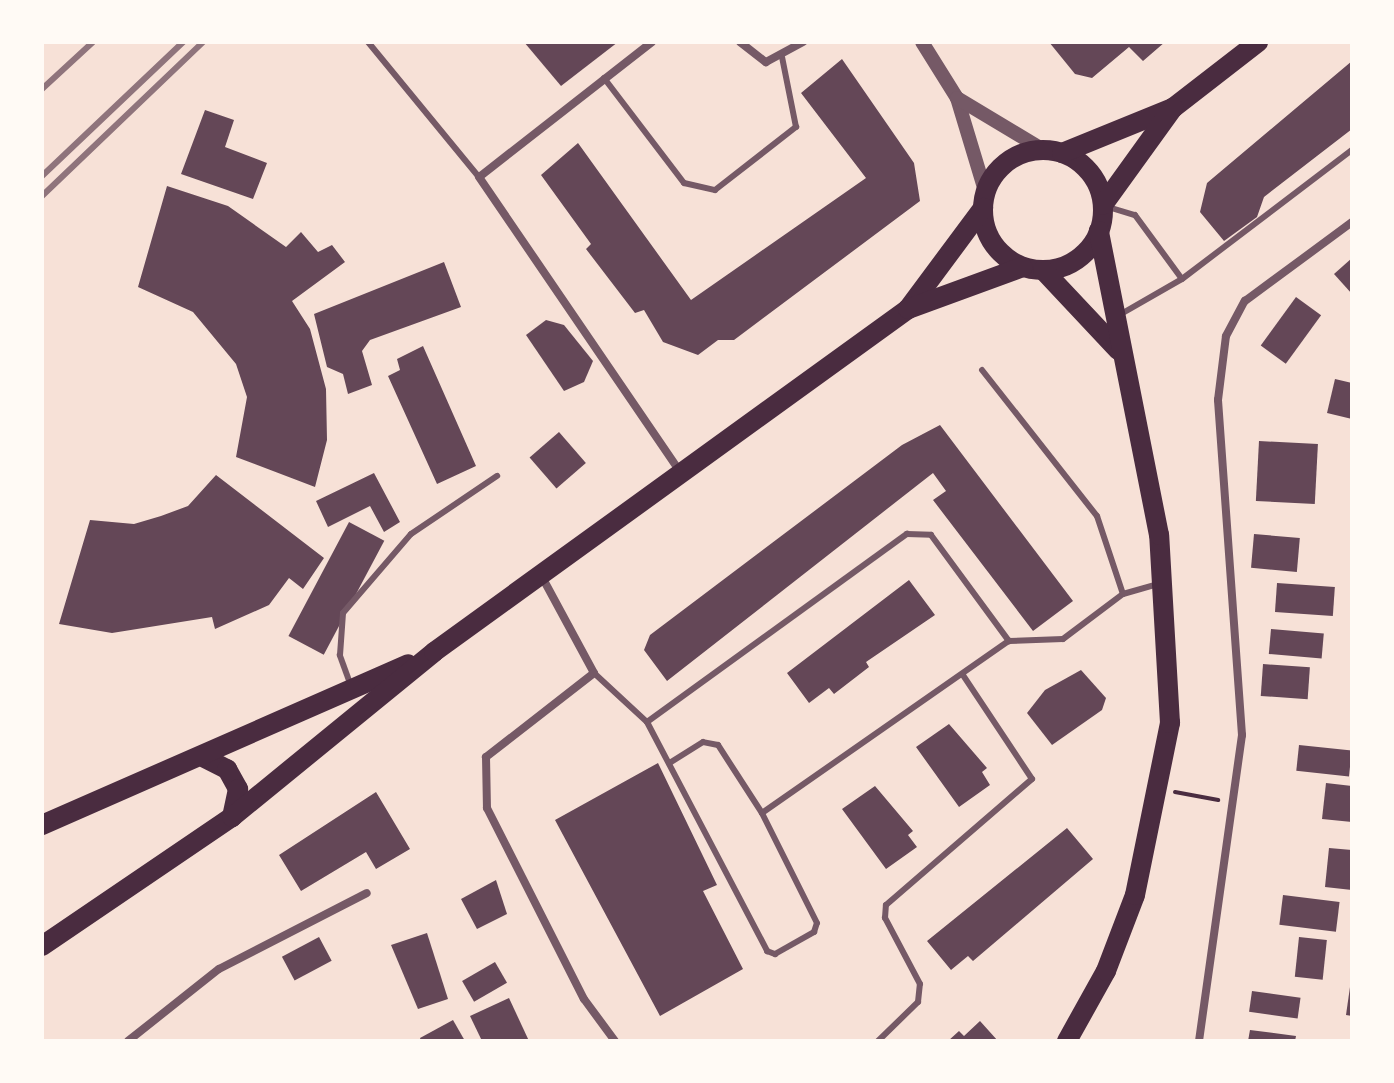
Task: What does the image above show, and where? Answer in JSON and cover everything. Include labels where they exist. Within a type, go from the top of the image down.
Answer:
[{"type":"main road","points":[[1067,1041],[1106,971],[1135,895],[1161,790],[1170,708],[1165,582],[1118,350],[1099,231],[1103,205],[1173,108],[1258,42]]},
{"type":"main road","points":[[908,309],[984,200],[1007,161],[1052,151],[1173,108]]},
{"type":"main road","points":[[1052,151],[1091,173],[1103,205]]},
{"type":"main road","points":[[984,200],[993,244],[1033,269],[1118,350]]},
{"type":"main road","points":[[42,946],[232,817],[434,652],[908,309],[1033,269],[1078,259],[1099,231]]},
{"type":"main road","points":[[42,825],[205,758],[434,652]]},
{"type":"main road","points":[[205,758],[227,769],[238,789],[232,817]]},
{"type":"street","points":[[652,42],[479,177],[681,473]]},
{"type":"street","points":[[740,42],[754,58],[782,57],[803,42]]},
{"type":"street","points":[[922,42],[957,98],[984,200]]},
{"type":"street","points":[[957,98],[1052,151]]},
{"type":"street","points":[[1199,1041],[1242,735],[1218,400],[1226,336],[1245,301],[1352,222]]},
{"type":"street","points":[[541,574],[594,673],[503,740],[486,757],[484,778],[487,808],[584,999],[615,1041]]},
{"type":"street","points":[[128,1041],[219,969],[367,893]]},
{"type":"lane","points":[[368,42],[479,177]]},
{"type":"lane","points":[[604,78],[684,183],[715,190],[796,127],[782,57]]},
{"type":"lane","points":[[1114,317],[1182,279],[1352,150]]},
{"type":"lane","points":[[1103,205],[1135,215],[1182,279]]},
{"type":"lane","points":[[982,370],[1097,516],[1123,594]]},
{"type":"lane","points":[[352,690],[340,655],[343,613],[411,534],[497,476]]},
{"type":"lane","points":[[647,722],[907,534],[931,535],[1009,641]]},
{"type":"lane","points":[[762,813],[1009,641],[1063,639],[1123,594],[1165,582]]},
{"type":"lane","points":[[594,673],[647,722],[767,951],[775,954],[817,923],[762,813],[713,741],[669,763]]},
{"type":"lane","points":[[878,1041],[918,1002],[920,984],[885,918],[892,894],[1032,779],[963,675]]},
{"type":"path","points":[[1173,792],[1219,800]]},
{"type":"building","points":[[524,42],[618,42],[561,86]]},
{"type":"building","points":[[1049,42],[1165,42],[1143,61],[1129,47],[1092,78],[1075,74]]},
{"type":"building","points":[[842,59],[914,163],[920,201],[734,340],[718,340],[698,355],[663,342],[644,310],[635,313],[586,249],[591,244],[541,175],[578,143],[691,300],[866,178],[801,93]]},
{"type":"building","points":[[1352,61],[1352,129],[1264,197],[1257,217],[1224,241],[1200,212],[1207,183]]},
{"type":"building","points":[[205,110],[234,120],[225,147],[267,163],[253,199],[181,174]]},
{"type":"building","points":[[167,186],[228,206],[286,247],[301,232],[318,252],[332,245],[345,262],[292,301],[310,329],[326,389],[327,440],[315,487],[236,457],[247,397],[236,364],[193,312],[138,287]]},
{"type":"building","points":[[1352,258],[1352,294],[1334,274]]},
{"type":"building","points":[[444,262],[461,307],[370,340],[362,351],[372,385],[348,394],[343,374],[327,367],[314,314]]},
{"type":"building","points":[[1296,297],[1321,315],[1286,364],[1261,346]]},
{"type":"building","points":[[546,320],[564,325],[593,361],[584,382],[564,391],[526,335]]},
{"type":"building","points":[[423,346],[476,466],[437,484],[388,376],[400,370],[397,359]]},
{"type":"building","points":[[1335,379],[1352,383],[1352,419],[1327,413]]},
{"type":"building","points":[[940,425],[1073,601],[1033,631],[933,500],[946,491],[933,473],[667,681],[644,650],[650,635],[902,445]]},
{"type":"building","points":[[559,432],[586,463],[556,489],[530,458]]},
{"type":"building","points":[[1259,441],[1318,444],[1315,504],[1256,501]]},
{"type":"building","points":[[374,473],[400,522],[384,532],[370,506],[328,527],[316,501]]},
{"type":"building","points":[[216,475],[324,558],[303,589],[289,578],[269,605],[215,629],[212,617],[112,633],[59,624],[90,520],[134,524],[161,516],[188,506]]},
{"type":"building","points":[[349,522],[384,541],[324,655],[288,636]]},
{"type":"building","points":[[1254,534],[1300,538],[1297,572],[1251,568]]},
{"type":"building","points":[[909,580],[935,615],[866,662],[869,667],[834,694],[829,688],[809,703],[787,673]]},
{"type":"building","points":[[1277,583],[1335,587],[1333,616],[1275,612]]},
{"type":"building","points":[[1271,629],[1324,634],[1322,659],[1269,654]]},
{"type":"building","points":[[1263,664],[1310,667],[1308,699],[1261,696]]},
{"type":"building","points":[[1081,670],[1106,698],[1102,710],[1052,745],[1027,713],[1045,690]]},
{"type":"building","points":[[949,724],[987,768],[982,772],[990,785],[959,807],[916,747]]},
{"type":"building","points":[[1299,745],[1352,751],[1349,776],[1296,771]]},
{"type":"building","points":[[658,763],[717,885],[703,891],[743,969],[660,1016],[555,820]]},
{"type":"building","points":[[1326,783],[1352,786],[1352,822],[1322,819]]},
{"type":"building","points":[[875,786],[913,831],[908,835],[917,847],[886,869],[842,809]]},
{"type":"building","points":[[376,792],[410,849],[376,869],[366,852],[301,891],[279,855]]},
{"type":"building","points":[[1067,828],[1093,859],[973,961],[968,956],[951,970],[927,941]]},
{"type":"building","points":[[1329,848],[1352,850],[1352,890],[1325,887]]},
{"type":"building","points":[[496,880],[507,914],[477,929],[461,899]]},
{"type":"building","points":[[1283,895],[1340,902],[1336,932],[1279,925]]},
{"type":"building","points":[[427,933],[448,999],[418,1009],[391,945]]},
{"type":"building","points":[[319,937],[332,961],[295,981],[282,957]]},
{"type":"building","points":[[1299,937],[1327,940],[1323,980],[1295,977]]},
{"type":"building","points":[[495,962],[507,983],[474,1002],[462,981]]},
{"type":"building","points":[[1352,987],[1352,1016],[1346,1015]]},
{"type":"building","points":[[1252,991],[1301,998],[1298,1019],[1249,1012]]},
{"type":"building","points":[[509,998],[529,1041],[482,1041],[470,1016]]},
{"type":"building","points":[[453,1020],[465,1041],[421,1041],[420,1038]]},
{"type":"building","points":[[980,1021],[998,1041],[948,1041],[959,1031],[964,1036]]},
{"type":"building","points":[[1250,1030],[1296,1036],[1295,1041],[1248,1041]]},
{"type":"railway","points":[[42,89],[93,42]]},
{"type":"railway","points":[[42,176],[183,42]]},
{"type":"railway","points":[[42,196],[203,42]]}]
